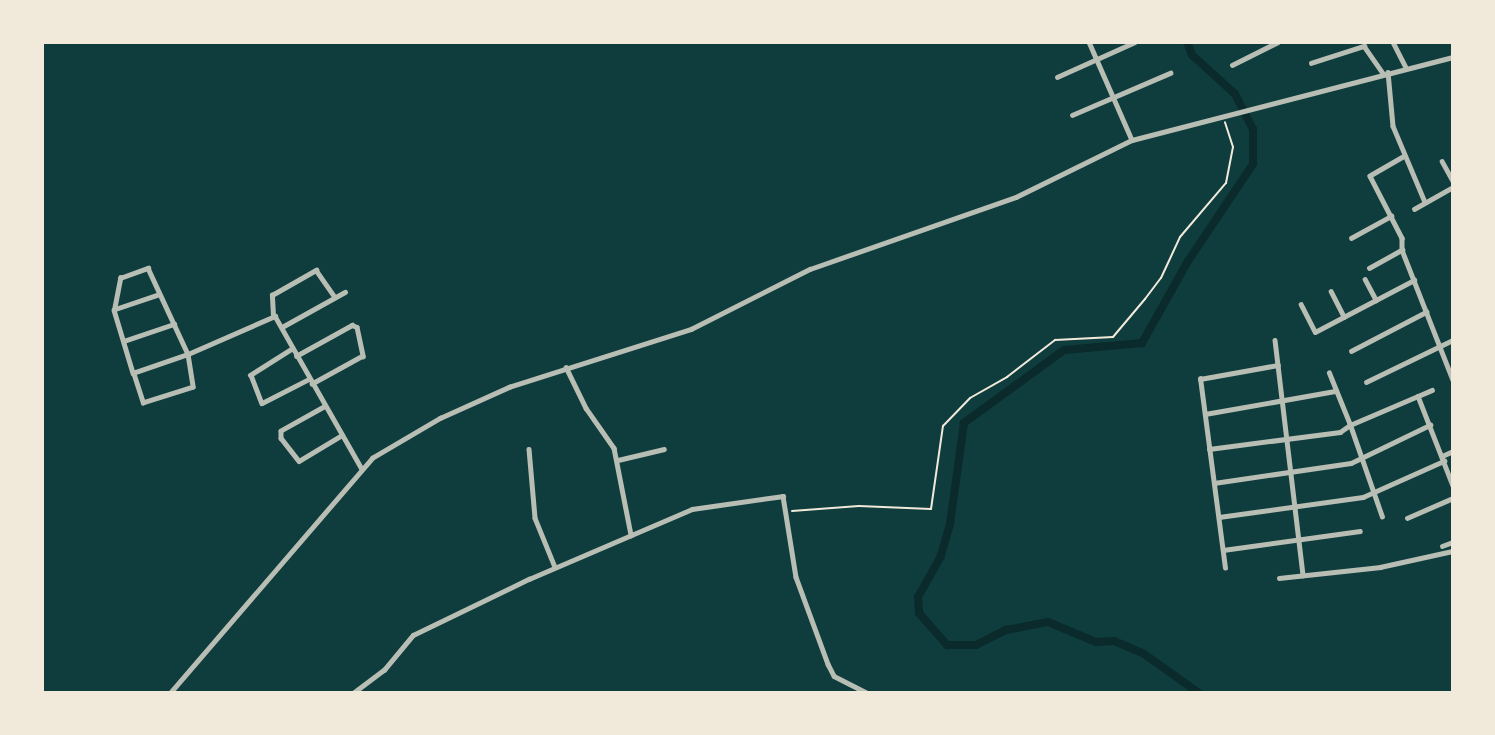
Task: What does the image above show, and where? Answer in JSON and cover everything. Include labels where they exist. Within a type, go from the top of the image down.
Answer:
[{"type":"street","points":[[1089,42],[1132,140]]},
{"type":"street","points":[[1057,77],[1135,42]]},
{"type":"street","points":[[1232,65],[1265,45],[1278,42]]},
{"type":"street","points":[[1393,42],[1406,68]]},
{"type":"street","points":[[1311,63],[1364,46],[1386,73],[1393,126],[1404,158],[1425,202]]},
{"type":"street","points":[[170,693],[362,469],[389,445],[440,418],[566,368],[691,329],[810,269],[1016,197],[1132,140],[1453,57]]},
{"type":"street","points":[[1072,116],[1170,73]]},
{"type":"street","points":[[1404,158],[1370,176],[1402,239],[1402,250],[1453,380]]},
{"type":"street","points":[[1442,161],[1453,181]]},
{"type":"street","points":[[1414,209],[1453,187]]},
{"type":"street","points":[[1351,238],[1391,216]]},
{"type":"street","points":[[1369,268],[1402,250]]},
{"type":"street","points":[[148,268],[158,295],[188,354],[195,386],[148,405],[141,401],[114,310],[119,280],[124,275],[148,268]]},
{"type":"street","points":[[335,297],[316,270],[272,295],[273,316],[282,327],[324,407],[362,469]]},
{"type":"street","points":[[1365,279],[1376,300]]},
{"type":"street","points":[[1301,304],[1315,332],[1414,279]]},
{"type":"street","points":[[1331,291],[1344,317]]},
{"type":"street","points":[[282,327],[345,292]]},
{"type":"street","points":[[114,310],[158,295]]},
{"type":"street","points":[[1351,351],[1426,312]]},
{"type":"street","points":[[133,373],[220,344],[273,316]]},
{"type":"street","points":[[124,341],[174,324]]},
{"type":"street","points":[[296,356],[352,325],[357,327],[363,356],[312,384]]},
{"type":"street","points":[[1275,340],[1303,575]]},
{"type":"street","points":[[1366,382],[1453,340]]},
{"type":"street","points":[[292,349],[251,375],[261,402],[309,379]]},
{"type":"street","points":[[1225,568],[1200,379],[1278,365]]},
{"type":"street","points":[[566,368],[618,460],[631,535]]},
{"type":"street","points":[[1328,373],[1362,457],[1381,517]]},
{"type":"street","points":[[1209,449],[1340,432],[1350,425],[1432,390]]},
{"type":"street","points":[[1205,414],[1336,391]]},
{"type":"street","points":[[1418,396],[1453,485]]},
{"type":"street","points":[[324,407],[281,432],[281,438],[299,461],[342,435]]},
{"type":"street","points":[[1214,482],[1351,463],[1430,425]]},
{"type":"street","points":[[530,449],[535,518],[555,567]]},
{"type":"street","points":[[618,460],[664,450]]},
{"type":"street","points":[[1219,517],[1295,507],[1371,492],[1443,459],[1453,451]]},
{"type":"street","points":[[353,693],[384,670],[407,640],[422,630],[555,567],[692,509],[783,496],[799,588],[828,664],[834,676],[867,693]]},
{"type":"street","points":[[1407,518],[1453,498]]},
{"type":"street","points":[[1223,550],[1360,531]]},
{"type":"street","points":[[1442,546],[1453,542]]},
{"type":"street","points":[[1279,578],[1380,567],[1453,551]]},
{"type":"path","points":[[787,512],[859,506],[930,509],[943,426],[970,398],[1007,377],[1055,340],[1113,337],[1145,299],[1174,254],[1180,237],[1226,183],[1233,147],[1224,118]]},
{"type":"waterway","points":[[1187,42],[1192,55],[1235,94],[1253,129],[1253,164],[1188,261],[1142,343],[1064,350],[964,423],[950,524],[941,556],[918,597],[919,613],[947,645],[976,645],[1006,630],[1048,622],[1096,642],[1114,641],[1144,654],[1199,693]]}]
